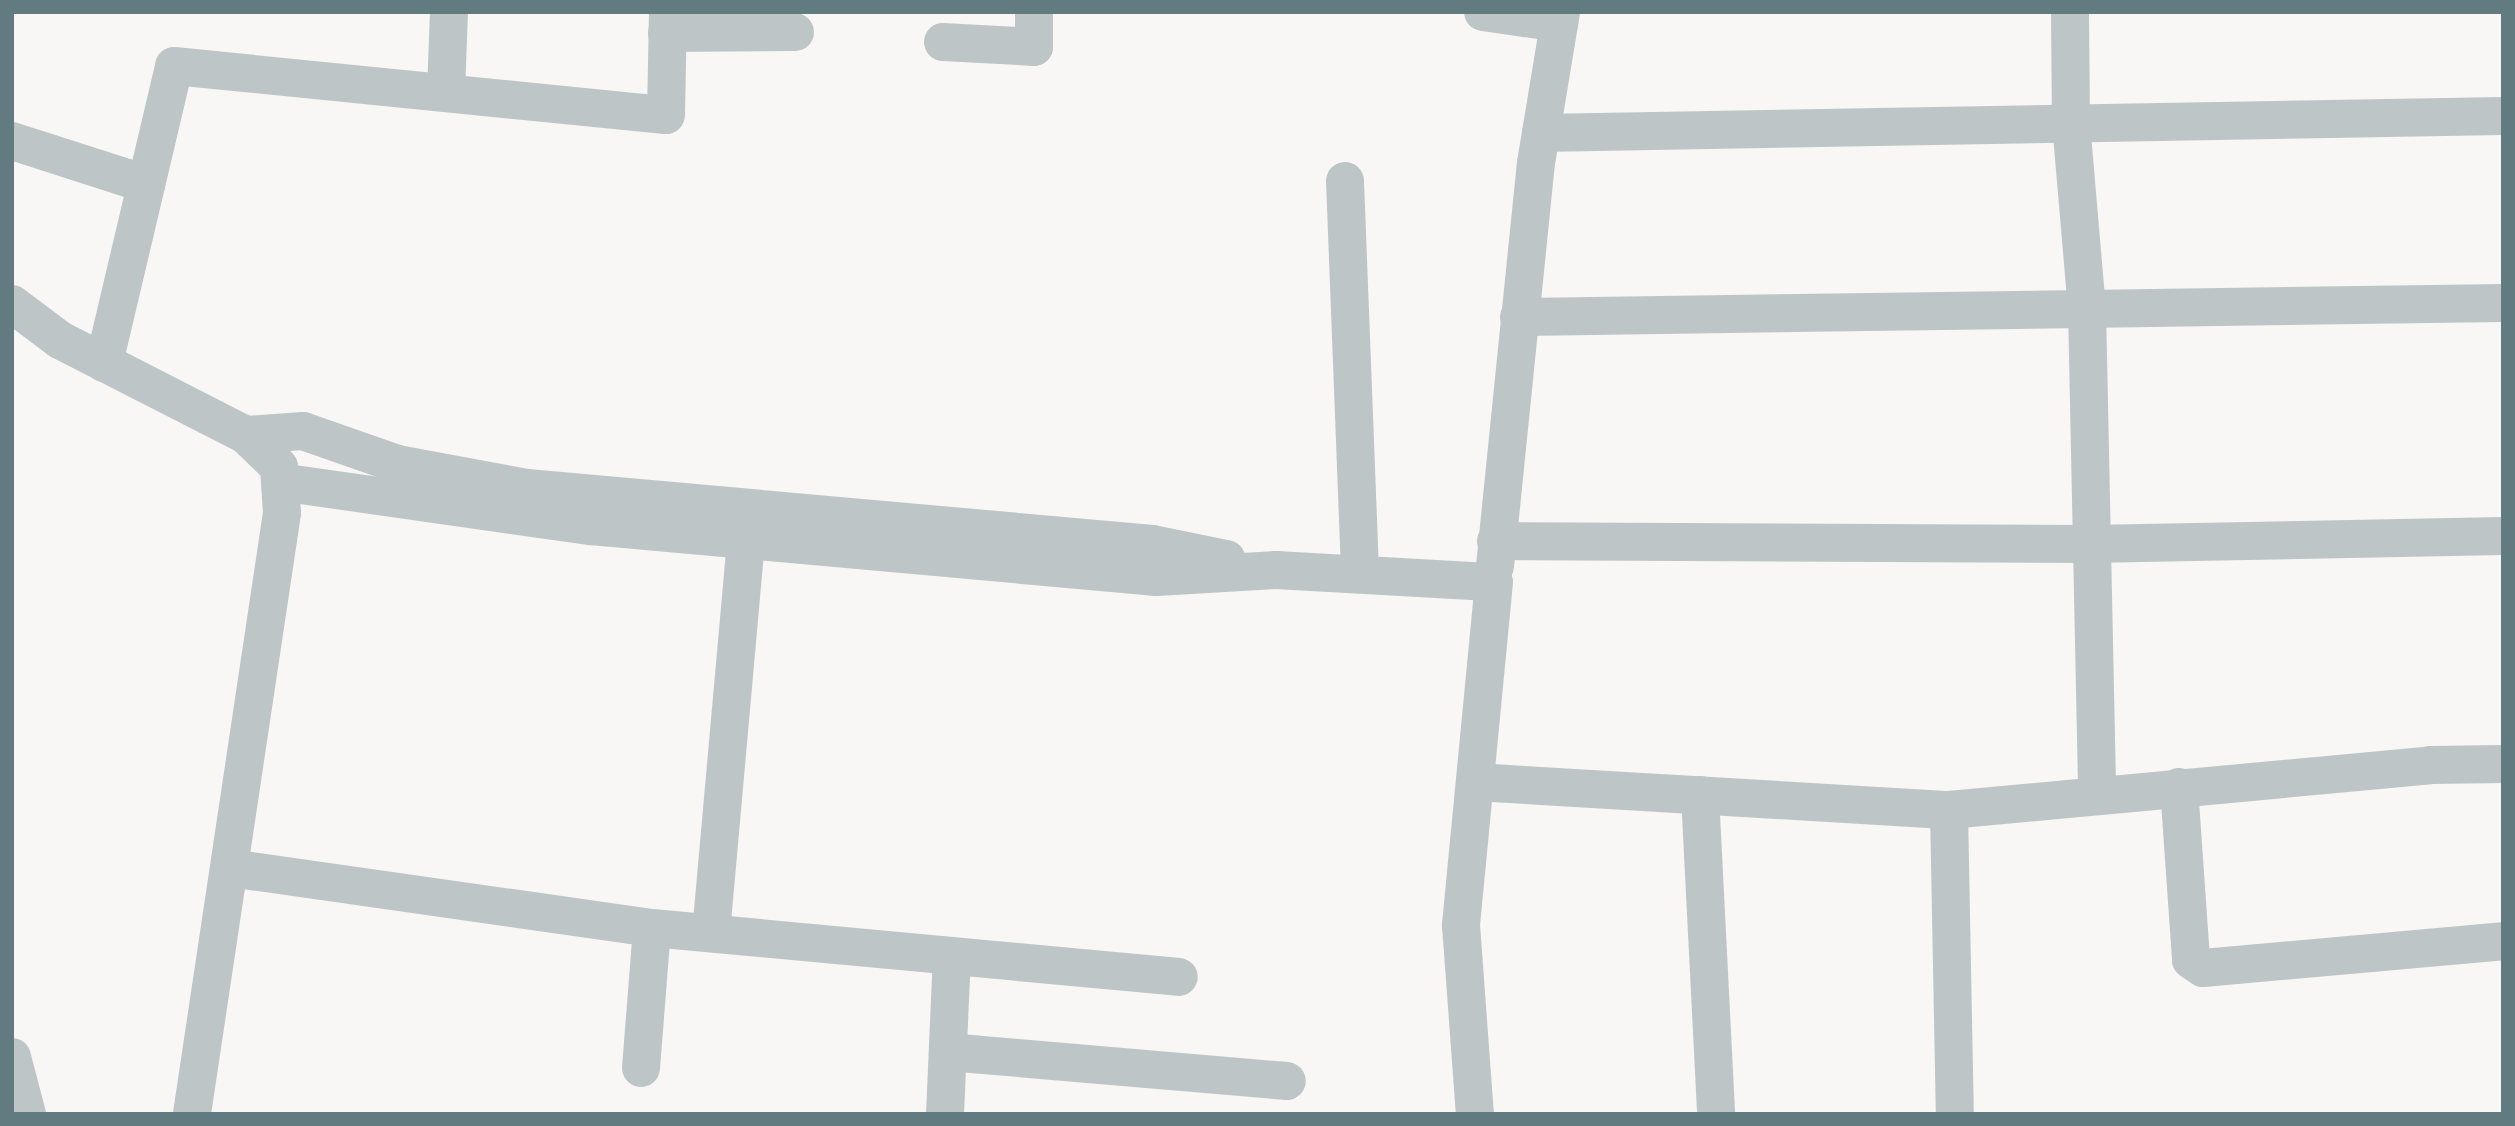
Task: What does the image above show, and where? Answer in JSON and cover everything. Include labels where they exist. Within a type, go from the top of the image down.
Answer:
[{"type":"street","points":[[446,93],[449,12]]},
{"type":"street","points":[[943,42],[1034,47],[1034,12]]},
{"type":"street","points":[[1475,1114],[1461,925],[1496,541],[1520,317],[1541,133],[1560,17],[1483,12]]},
{"type":"street","points":[[2070,12],[2071,123],[2087,308],[2089,544],[2097,795]]},
{"type":"street","points":[[104,363],[173,66],[666,115],[667,23],[795,32]]},
{"type":"street","points":[[1541,133],[2503,116]]},
{"type":"street","points":[[12,141],[146,184]]},
{"type":"street","points":[[1345,181],[1360,574]]},
{"type":"street","points":[[1520,317],[2503,303]]},
{"type":"street","points":[[12,304],[60,340],[246,435],[279,467],[282,513],[192,1114]]},
{"type":"street","points":[[246,435],[303,432],[397,464],[527,488],[1153,544],[1276,569]]},
{"type":"street","points":[[280,482],[746,542],[1157,577],[1276,569],[1494,582]]},
{"type":"street","points":[[1496,541],[2089,544],[2503,536]]},
{"type":"street","points":[[710,933],[746,542]]},
{"type":"street","points":[[1475,782],[1949,810],[2179,787],[2503,764]]},
{"type":"street","points":[[2179,787],[2191,960],[2203,968],[2503,941]]},
{"type":"street","points":[[1700,795],[1716,1114]]},
{"type":"street","points":[[1949,810],[1955,1114]]},
{"type":"street","points":[[230,868],[652,928],[1179,977]]},
{"type":"street","points":[[640,1068],[652,928]]},
{"type":"street","points":[[945,1114],[952,956]]},
{"type":"street","points":[[948,1052],[1287,1081]]},
{"type":"street","points":[[12,1057],[27,1114]]}]
